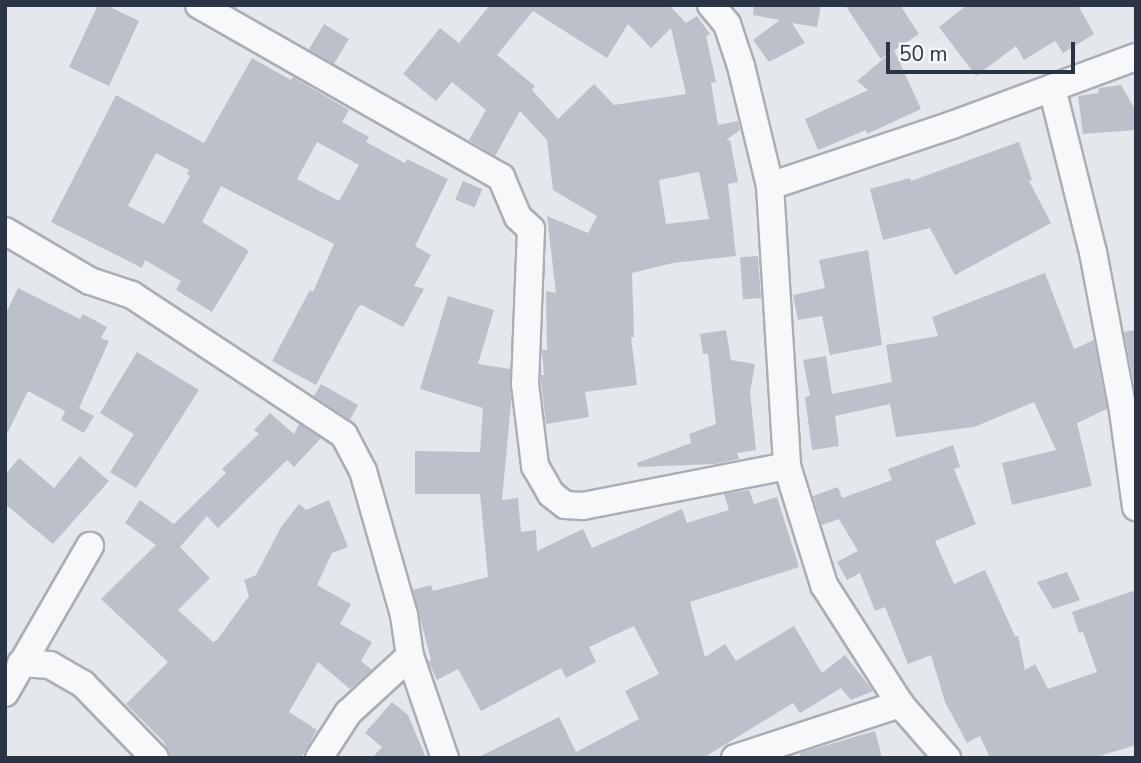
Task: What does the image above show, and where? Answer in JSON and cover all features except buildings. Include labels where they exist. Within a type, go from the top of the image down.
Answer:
[{"type":"street","points":[[199,5],[501,177],[518,218],[531,229],[525,384],[535,466],[551,494],[565,505],[583,506],[787,466]]},
{"type":"street","points":[[711,5],[727,24],[741,66],[770,186],[787,466],[824,585],[900,704],[947,758]]},
{"type":"street","points":[[770,186],[1136,57]]},
{"type":"street","points":[[1052,88],[1093,252],[1123,411],[1136,507]]},
{"type":"street","points":[[5,231],[90,281],[132,295],[344,435],[363,471],[404,615],[410,656],[445,758]]},
{"type":"street","points":[[5,693],[90,546]]},
{"type":"street","points":[[319,758],[348,713],[410,656]]},
{"type":"street","points":[[21,663],[50,665],[83,684],[155,758]]},
{"type":"street","points":[[735,758],[900,704]]}]
